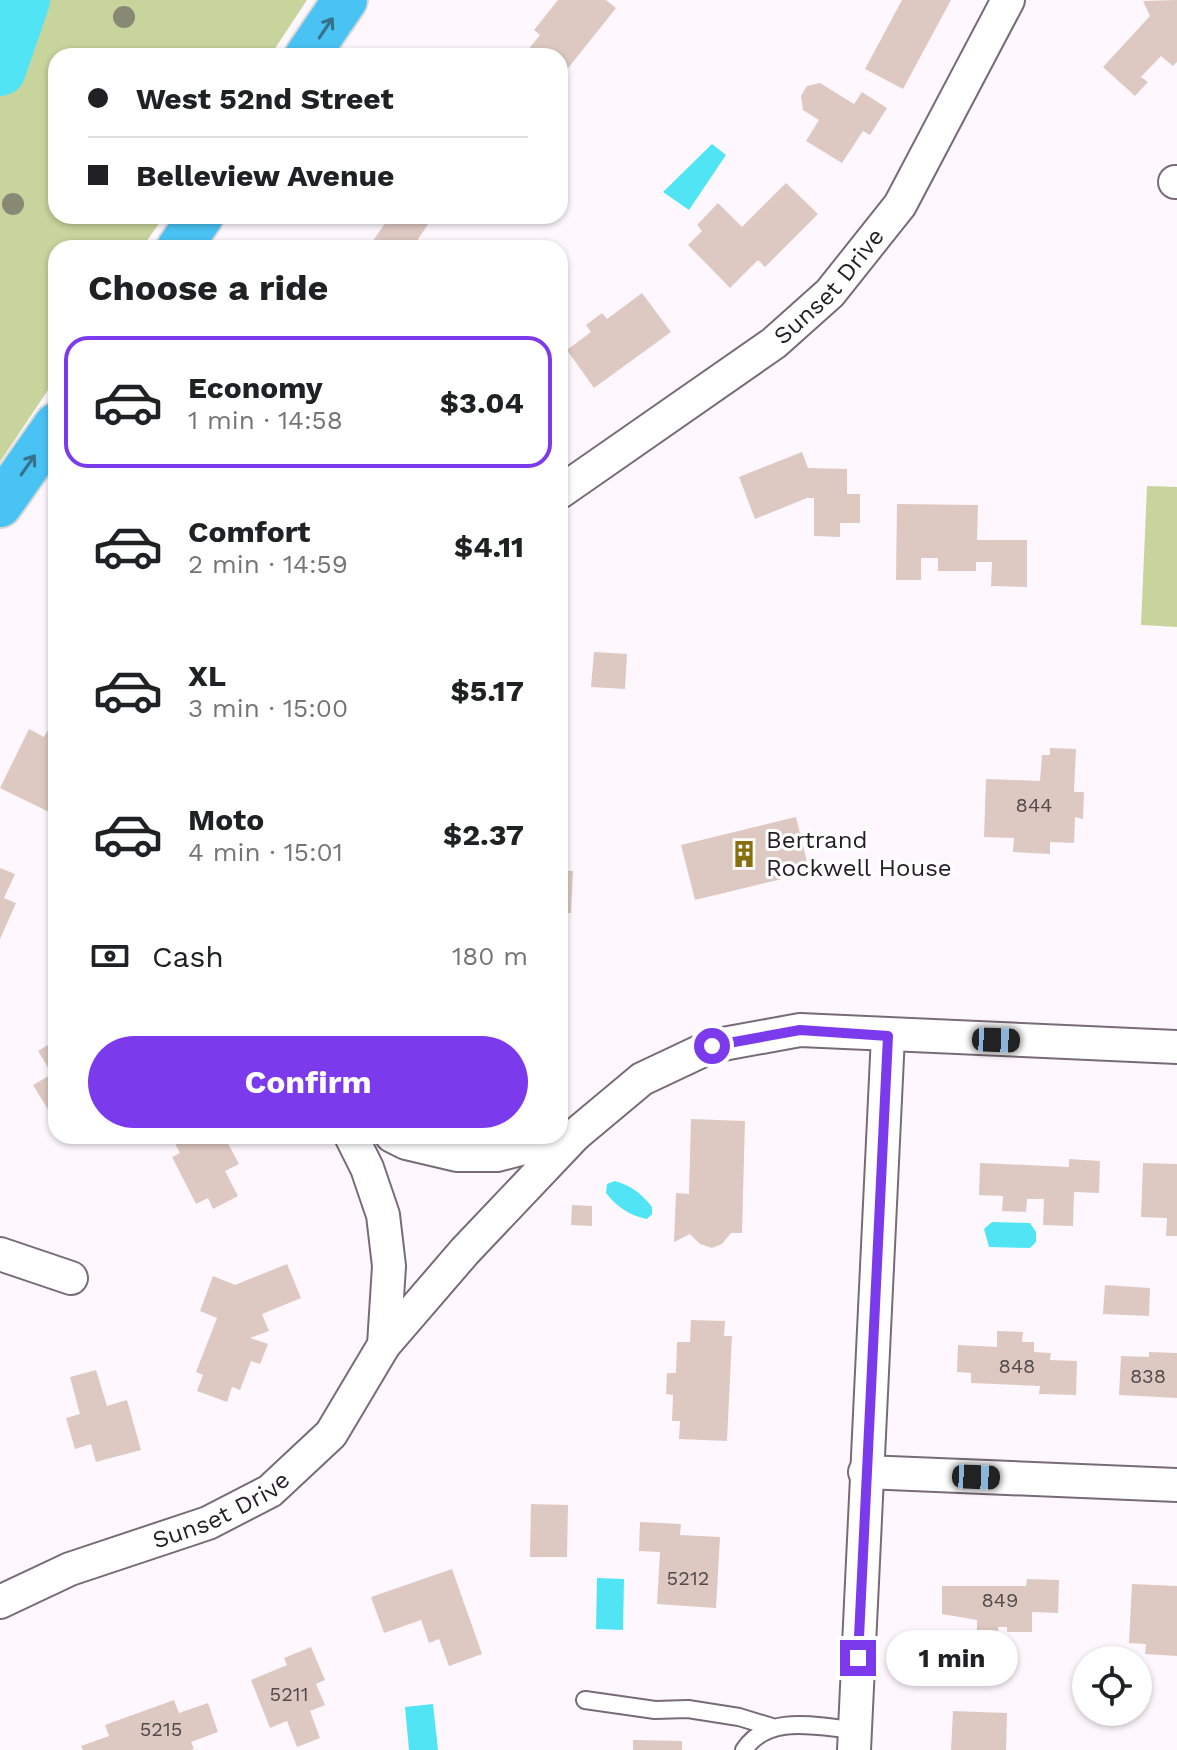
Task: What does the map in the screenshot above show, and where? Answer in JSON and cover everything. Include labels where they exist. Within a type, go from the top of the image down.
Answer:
[{"type":"highway","points":[[312,48],[345,0]]},
{"type":"highway","points":[[0,505],[48,436]]},
{"type":"street","name":"Sunset Drive","points":[[568,486],[774,343],[830,293],[900,205],[1008,0]]},
{"type":"street","name":"Sunset Drive","points":[[568,1142],[642,1079],[712,1046],[800,1030],[1177,1047]]},
{"type":"street","points":[[854,1740],[888,1036]]},
{"type":"street","points":[[568,1137],[575,1135]]},
{"type":"street","name":"Sunset Drive","points":[[355,1144],[383,1215],[389,1266],[384,1345]]},
{"type":"street","points":[[410,1144],[457,1155],[497,1155],[540,1144]]},
{"type":"street","name":"Sunset Drive","points":[[0,1602],[70,1569],[208,1523],[270,1491],[331,1434],[384,1345],[465,1251],[566,1144]]},
{"type":"street","points":[[0,1254],[71,1278]]},
{"type":"street","points":[[865,1472],[1177,1485]]},
{"type":"lane","points":[[585,1700],[655,1710],[688,1709],[739,1717],[772,1727],[800,1725],[854,1740]]},
{"type":"lane","points":[[744,1750],[772,1727]]},
{"type":"green space","points":[[0,0],[307,0],[275,48],[48,48],[48,224],[158,224],[148,240],[48,240],[48,390],[0,462]]},
{"type":"green space","points":[[1147,486],[1177,487],[1177,627],[1141,625]]},
{"type":"water","points":[[712,144],[726,155],[689,210],[663,192]]},
{"type":"water","points":[[615,1181],[632,1188],[648,1202],[652,1214],[647,1219],[629,1213],[610,1198],[606,1193],[607,1184]]},
{"type":"water","points":[[992,1222],[1030,1223],[1036,1232],[1036,1242],[1030,1248],[989,1247],[984,1229]]},
{"type":"water","points":[[597,1578],[624,1579],[623,1630],[596,1629]]},
{"type":"water","points":[[433,1704],[438,1750],[409,1750],[405,1707]]},
{"type":"building","points":[[558,0],[606,0],[616,8],[568,68],[568,48],[529,48],[540,35],[534,30]]},
{"type":"building","points":[[902,0],[951,0],[903,89],[865,69]]},
{"type":"building","points":[[1177,0],[1177,62],[1173,66],[1161,56],[1141,77],[1148,82],[1135,96],[1103,67],[1150,16],[1143,1]]},
{"type":"building","points":[[820,83],[854,104],[862,92],[887,108],[870,135],[863,131],[842,163],[806,141],[819,120],[803,110],[801,96],[807,86]]},
{"type":"building","points":[[786,183],[818,214],[765,267],[758,260],[730,288],[688,245],[702,231],[697,225],[718,203],[742,227]]},
{"type":"building","points":[[385,224],[428,224],[419,240],[374,240]]},
{"type":"building","points":[[642,293],[671,332],[594,388],[568,349],[591,332],[586,325],[602,313],[607,319]]},
{"type":"building","points":[[802,452],[808,468],[847,469],[847,494],[860,494],[860,523],[840,523],[840,537],[814,536],[814,498],[755,519],[739,477]]},
{"type":"building","points":[[897,504],[978,505],[977,540],[1027,540],[1027,587],[991,586],[992,562],[976,562],[976,571],[938,571],[938,558],[921,558],[921,580],[896,580]]},
{"type":"building","points":[[594,652],[627,654],[625,689],[591,687]]},
{"type":"building","points":[[29,729],[44,737],[48,730],[48,812],[0,788]]},
{"type":"building","points":[[1050,748],[1076,749],[1074,792],[1084,792],[1083,819],[1075,817],[1074,843],[1050,842],[1050,854],[1013,852],[1014,838],[984,837],[986,779],[1040,781],[1042,755],[1050,755]]},
{"type":"building","name":"Bertrand Rockwell House","points":[[796,817],[807,862],[780,869],[782,879],[695,900],[681,845]]},
{"type":"building","points":[[0,868],[15,874],[4,898],[16,903],[0,939]]},
{"type":"building","points":[[568,871],[573,871],[571,913],[568,913]]},
{"type":"building","points":[[48,1045],[48,1067],[38,1051]]},
{"type":"building","points":[[48,1076],[48,1109],[33,1085]]},
{"type":"building","points":[[691,1119],[745,1121],[742,1233],[731,1233],[722,1244],[712,1248],[700,1244],[690,1234],[674,1242],[676,1193],[689,1194]]},
{"type":"building","points":[[175,1144],[228,1144],[239,1164],[225,1171],[238,1196],[213,1209],[208,1198],[196,1204],[172,1157],[180,1153]]},
{"type":"building","points":[[1069,1159],[1100,1161],[1099,1193],[1074,1192],[1073,1226],[1043,1225],[1044,1199],[1027,1199],[1026,1212],[1002,1211],[1003,1196],[979,1195],[980,1163],[1069,1167]]},
{"type":"building","points":[[1143,1163],[1177,1164],[1177,1236],[1166,1236],[1167,1218],[1141,1217]]},
{"type":"building","points":[[572,1205],[592,1206],[592,1226],[571,1225]]},
{"type":"building","points":[[287,1264],[301,1298],[262,1314],[269,1331],[250,1338],[268,1344],[260,1364],[251,1361],[240,1390],[232,1387],[227,1402],[197,1391],[203,1375],[196,1372],[217,1318],[200,1311],[213,1276],[235,1285]]},
{"type":"building","points":[[1105,1285],[1150,1288],[1149,1316],[1103,1314]]},
{"type":"building","points":[[691,1320],[725,1321],[724,1336],[732,1336],[727,1441],[679,1439],[680,1421],[672,1421],[673,1395],[666,1394],[667,1373],[676,1373],[677,1342],[690,1342]]},
{"type":"building","points":[[997,1331],[1023,1332],[1022,1342],[1034,1342],[1034,1352],[1051,1353],[1050,1360],[1077,1361],[1076,1395],[1039,1394],[1040,1386],[971,1383],[971,1373],[957,1372],[958,1345],[997,1347]]},
{"type":"building","points":[[1149,1352],[1177,1353],[1177,1398],[1119,1395],[1121,1356],[1149,1357]]},
{"type":"building","points":[[96,1370],[107,1406],[127,1400],[141,1450],[96,1462],[91,1444],[75,1449],[66,1418],[80,1414],[70,1377]]},
{"type":"building","points":[[531,1504],[568,1505],[567,1557],[530,1557]]},
{"type":"building","points":[[640,1522],[681,1524],[680,1535],[720,1537],[716,1608],[657,1604],[660,1552],[639,1551]]},
{"type":"building","points":[[452,1569],[482,1654],[449,1666],[439,1639],[429,1643],[421,1620],[384,1633],[371,1597]]},
{"type":"building","points":[[1027,1579],[1059,1580],[1058,1613],[1032,1612],[1032,1632],[1007,1632],[1007,1627],[998,1627],[998,1636],[977,1636],[977,1620],[942,1614],[942,1586],[1026,1586]]},
{"type":"building","points":[[1132,1584],[1177,1586],[1177,1656],[1152,1654],[1152,1646],[1129,1643]]},
{"type":"building","points":[[311,1647],[325,1680],[316,1684],[325,1705],[310,1711],[320,1738],[297,1747],[287,1721],[270,1728],[251,1680],[287,1665],[284,1658]]},
{"type":"building","points":[[174,1700],[179,1713],[208,1703],[218,1732],[191,1742],[194,1749],[191,1750],[83,1750],[81,1746],[109,1736],[105,1725]]},
{"type":"building","points":[[953,1711],[1007,1713],[1006,1750],[951,1750]]},
{"type":"building","points":[[633,1740],[682,1741],[682,1750],[633,1750]]},
{"type":"waterway","points":[[0,70],[24,0]]},
{"type":"place","name":"Bertrand Rockwell House","points":[[744,854]]},
{"type":"route","points":[[712,1046],[800,1030],[888,1036],[858,1658]]}]
